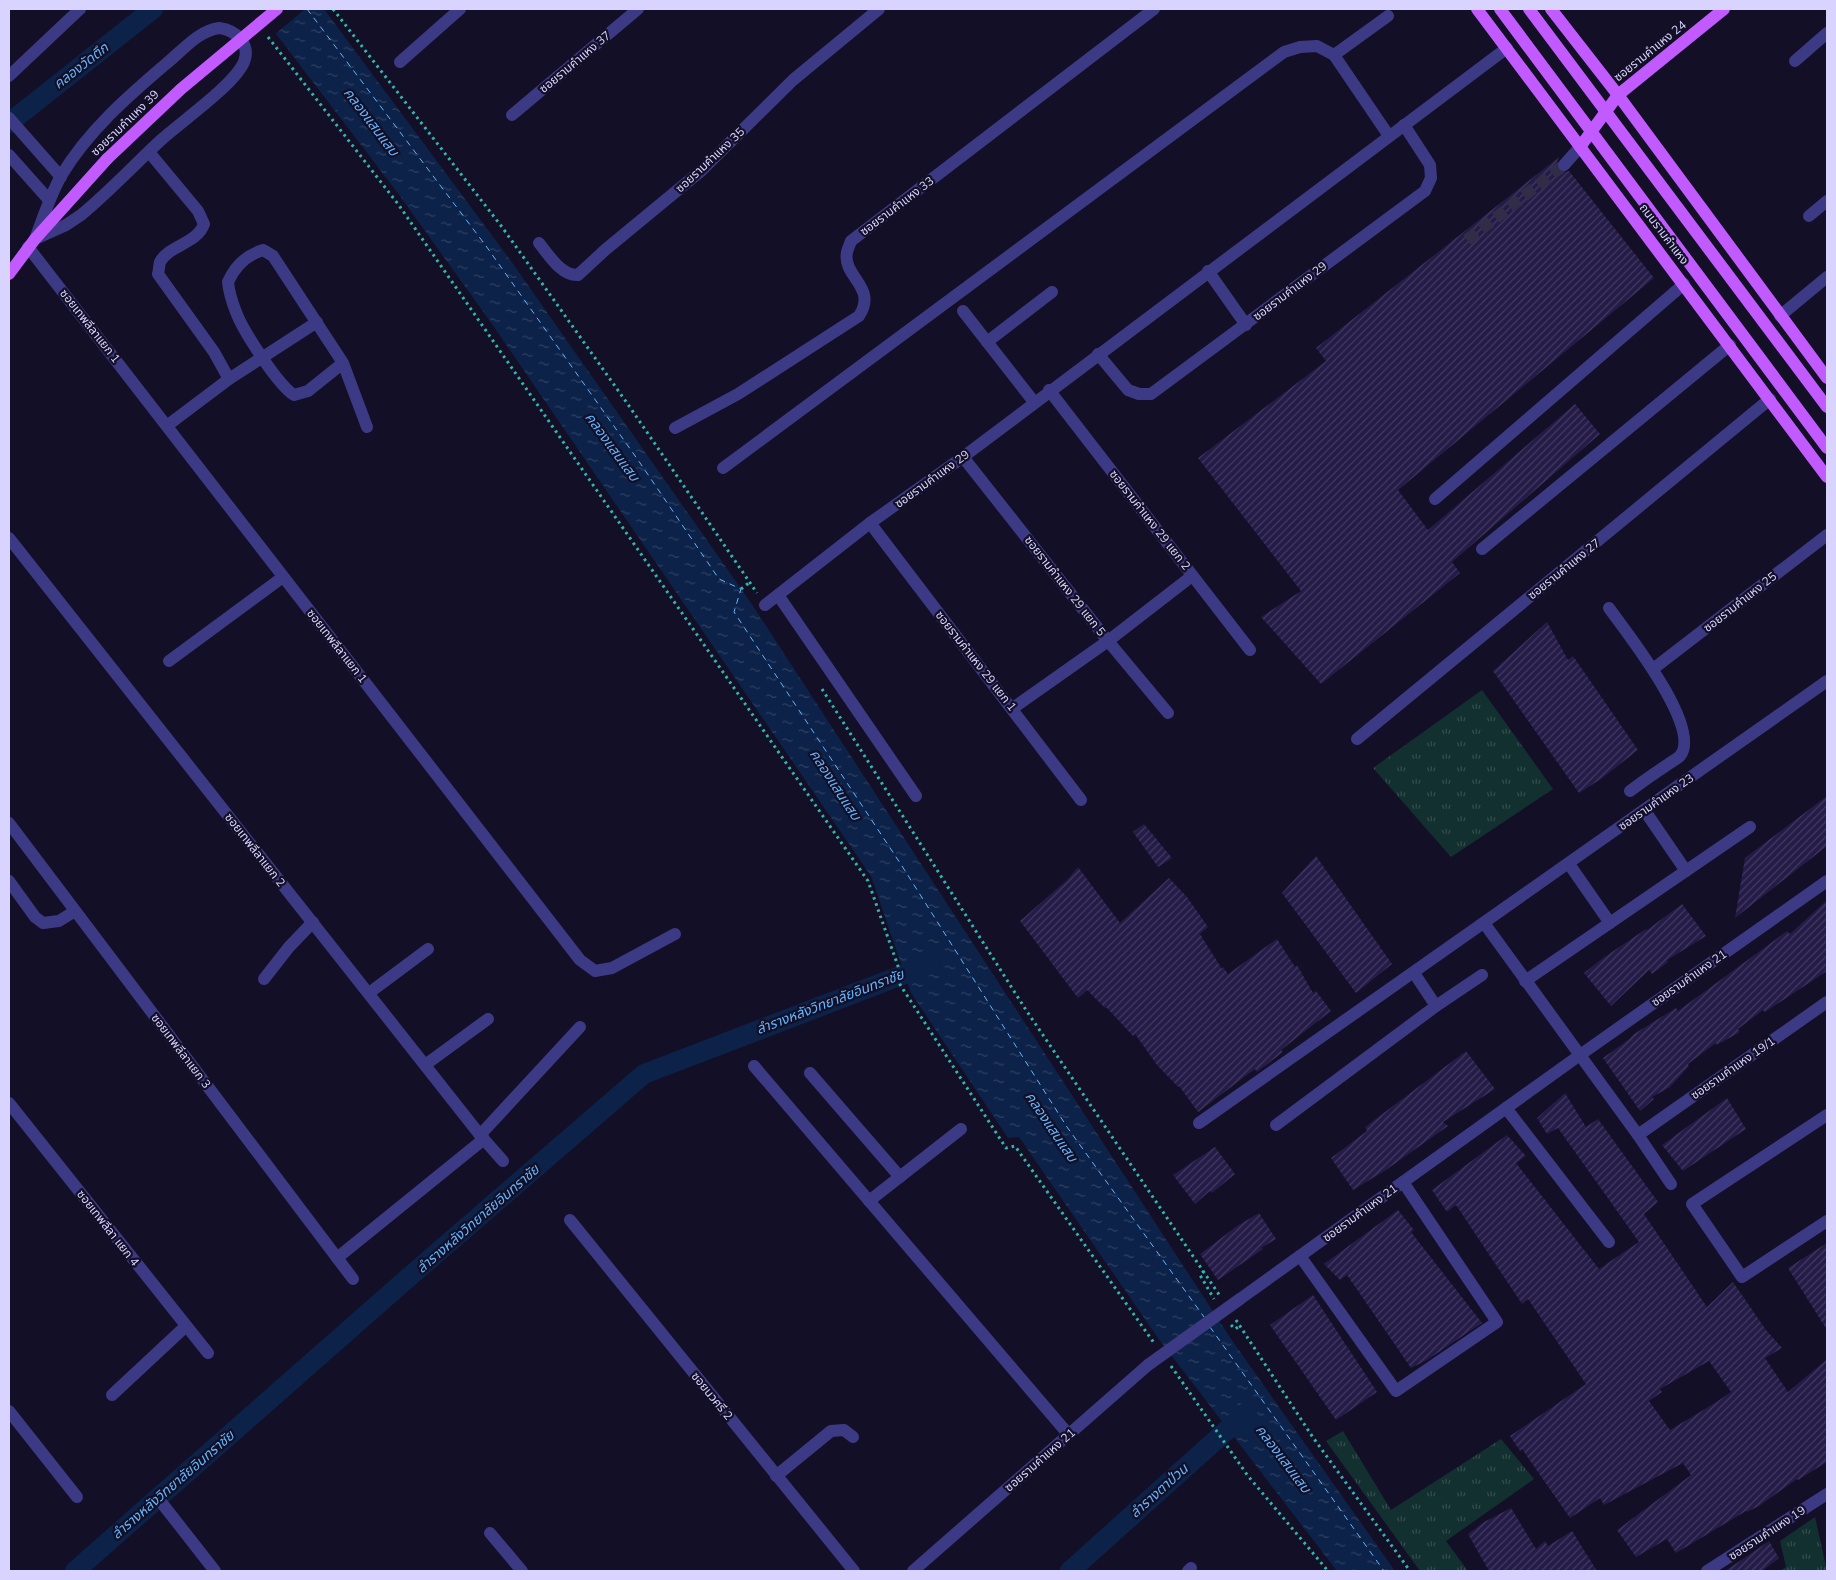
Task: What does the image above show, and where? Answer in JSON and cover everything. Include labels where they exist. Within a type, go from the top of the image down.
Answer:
[{"type":"main road","name":"ซอยรามคำแหง 39","points":[[9,274],[31,243],[138,127],[277,9]]},
{"type":"main road","name":"ถนนรามคำแหง","points":[[1478,9],[1770,399],[1825,469]]},
{"type":"main road","name":"ถนนรามคำแหง","points":[[1500,9],[1827,448]]},
{"type":"main road","points":[[1529,9],[1827,407]]},
{"type":"main road","points":[[1551,9],[1618,95],[1827,378]]},
{"type":"main road","name":"ซอยรามคำแหง 24","points":[[1580,147],[1618,95],[1724,9]]},
{"type":"street","points":[[9,76],[80,9]]},
{"type":"street","points":[[400,62],[460,9]]},
{"type":"street","name":"ซอยรามคำแหง 37","points":[[512,115],[638,9]]},
{"type":"street","name":"ซอยรามคำแหง 35","points":[[539,243],[563,271],[571,275],[578,275],[605,250],[702,170],[793,80],[879,9]]},
{"type":"street","name":"ซอยรามคำแหง 33","points":[[675,428],[738,394],[859,316],[864,308],[864,292],[850,269],[846,253],[852,241],[1154,9]]},
{"type":"street","points":[[1334,55],[1388,16]]},
{"type":"street","points":[[219,28],[229,29],[237,34],[244,42],[246,51],[244,62],[228,82],[81,216],[31,243],[61,177],[93,131],[143,83],[198,36],[219,28]]},
{"type":"street","points":[[1795,61],[1827,33]]},
{"type":"street","points":[[723,468],[1284,52],[1300,47],[1316,46],[1334,55],[1389,136]]},
{"type":"street","name":"ซอยรามคำแหง 29","points":[[765,605],[870,523],[963,457],[1049,390],[1507,48]]},
{"type":"street","points":[[9,118],[61,177]]},
{"type":"street","name":"ซอยรามคำแหง 29","points":[[1098,354],[1128,390],[1139,394],[1150,394],[1246,325],[1425,191],[1431,178],[1430,165],[1404,125]]},
{"type":"street","points":[[1564,165],[1580,147]]},
{"type":"street","points":[[149,152],[198,211],[204,224],[201,232],[169,253],[160,262],[158,274],[214,352],[229,379]]},
{"type":"street","points":[[9,155],[49,200]]},
{"type":"street","points":[[1809,216],[1827,201]]},
{"type":"street","name":"ซอยเทพลีลาแยก 1","points":[[31,243],[283,577],[580,960],[595,970],[612,968],[675,934]]},
{"type":"street","points":[[343,363],[308,391],[294,394],[286,390],[263,358],[236,314],[228,282],[234,269],[253,253],[264,250],[274,256],[343,363],[367,427]]},
{"type":"street","points":[[1208,271],[1246,325]]},
{"type":"street","points":[[1780,316],[1827,277]]},
{"type":"street","points":[[1435,499],[1684,284]]},
{"type":"street","points":[[987,342],[1052,292]]},
{"type":"street","points":[[963,311],[1034,402]]},
{"type":"street","points":[[168,425],[229,379],[317,322]]},
{"type":"street","points":[[1482,549],[1730,345]]},
{"type":"street","name":"ซอยรามคำแหง 29 แยก 2","points":[[1049,390],[1250,650]]},
{"type":"street","name":"ซอยรามคำแหง 27","points":[[1358,739],[1770,399]]},
{"type":"street","name":"ซอยรามคำแหง 29 แยก 5","points":[[963,457],[1108,641],[1168,713]]},
{"type":"street","name":"ซอยรามคำแหง 29 แยก 1","points":[[870,523],[1013,708],[1081,800]]},
{"type":"street","name":"ซอยรามคำแหง 25","points":[[1653,669],[1827,535]]},
{"type":"street","name":"ซอยเทพลีลาแยก 2","points":[[9,538],[482,1137],[503,1161]]},
{"type":"street","points":[[1013,708],[1108,641],[1192,576]]},
{"type":"street","points":[[169,661],[283,577]]},
{"type":"street","points":[[778,595],[916,796]]},
{"type":"street","points":[[1609,608],[1653,669],[1675,707],[1683,729],[1684,744],[1681,755],[1630,791]]},
{"type":"street","name":"ซอยรามคำแหง 23","points":[[1199,1123],[1645,811],[1827,681]]},
{"type":"street","points":[[1645,811],[1686,871]]},
{"type":"street","name":"ซอยเทพลีลาแยก 3","points":[[9,823],[352,1279]]},
{"type":"street","points":[[1525,981],[1750,828]]},
{"type":"street","points":[[1569,864],[1610,923]]},
{"type":"street","points":[[9,881],[34,917],[43,923],[53,922],[75,911]]},
{"type":"street","name":"ซอยรามคำแหง 21","points":[[913,1571],[1158,1358],[1580,1055],[1827,881]]},
{"type":"street","points":[[264,979],[312,922]]},
{"type":"street","points":[[1484,923],[1638,1135],[1671,1184]]},
{"type":"street","points":[[369,993],[428,949]]},
{"type":"street","points":[[1414,973],[1436,1006]]},
{"type":"street","points":[[1276,1125],[1436,1006],[1482,975]]},
{"type":"street","name":"ซอยรามคำแหง 19/1","points":[[1638,1135],[1827,1002]]},
{"type":"street","points":[[425,1065],[488,1019]]},
{"type":"street","points":[[337,1258],[482,1137],[580,1027]]},
{"type":"street","points":[[754,1066],[1069,1435]]},
{"type":"street","points":[[810,1073],[900,1177]]},
{"type":"street","name":"ซอยเทพลีลา แยก 4","points":[[9,1103],[208,1353]]},
{"type":"street","points":[[1506,1108],[1609,1242]]},
{"type":"street","points":[[1827,1115],[1692,1204],[1742,1277],[1827,1221]]},
{"type":"street","points":[[869,1202],[961,1129]]},
{"type":"street","points":[[1300,1256],[1396,1391],[1497,1322],[1403,1182]]},
{"type":"street","name":"ซอยนวศรี 2","points":[[570,1220],[854,1571]]},
{"type":"street","points":[[112,1395],[186,1326]]},
{"type":"street","points":[[9,1410],[77,1497]]},
{"type":"street","points":[[776,1476],[831,1432],[844,1430],[853,1438]]},
{"type":"street","name":"ซอยรามคำแหง 19","points":[[1707,1571],[1827,1494]]},
{"type":"street","points":[[161,1502],[215,1571]]},
{"type":"street","points":[[490,1534],[522,1571]]},
{"type":"path","points":[[333,9],[502,227],[627,403],[765,605]]},
{"type":"path","points":[[266,35],[398,204],[868,881],[899,969],[899,983],[1006,1148],[1016,1146],[1140,1323],[1158,1358],[1185,1386],[1248,1476],[1328,1571]]},
{"type":"path","points":[[741,590],[750,582]]},
{"type":"path","points":[[821,688],[1026,1010],[1204,1272],[1226,1309]]},
{"type":"path","points":[[1204,1272],[1200,1275],[1226,1309],[1312,1436],[1410,1571]]},
{"type":"path","points":[[1140,1323],[1158,1358],[1185,1386]]},
{"type":"green space","points":[[1482,690],[1553,789],[1451,857],[1373,768]]},
{"type":"green space","points":[[1343,1431],[1391,1510],[1501,1439],[1534,1479],[1446,1541],[1468,1571],[1420,1571],[1326,1441]]},
{"type":"green space","points":[[1815,1517],[1827,1571],[1780,1571],[1786,1567],[1780,1541]]},
{"type":"water","name":"คลองแสนแสบ","points":[[257,9],[324,9],[511,261],[751,603],[1231,1339],[1395,1571],[1337,1571],[1158,1338],[1019,1137],[1008,1138],[911,993],[871,876],[492,324],[397,192]]},
{"type":"pier","points":[[255,9],[305,9],[274,35]]},
{"type":"building","points":[[1559,157],[1556,164],[1558,171],[1563,173],[1569,171],[1654,278],[1398,490],[1428,530],[1575,404],[1600,434],[1452,562],[1460,573],[1321,684],[1261,617],[1301,591],[1198,458],[1326,361],[1316,348]]},
{"type":"building","points":[[1547,622],[1568,660],[1573,656],[1638,750],[1601,779],[1579,793],[1493,671]]},
{"type":"building","points":[[1827,796],[1827,846],[1735,918],[1745,858]]},
{"type":"building","points":[[1144,824],[1172,858],[1158,867],[1133,832]]},
{"type":"building","points":[[1316,856],[1392,964],[1356,993],[1282,893]]},
{"type":"building","points":[[1078,867],[1120,923],[1169,878],[1187,897],[1208,927],[1200,934],[1222,969],[1223,967],[1228,974],[1277,939],[1295,967],[1297,965],[1313,993],[1316,991],[1331,1011],[1281,1050],[1283,1052],[1261,1069],[1257,1072],[1255,1069],[1198,1112],[1179,1086],[1157,1065],[1135,1034],[1133,1036],[1087,990],[1078,998],[1020,921],[1068,879]]},
{"type":"building","points":[[1827,900],[1827,971],[1765,1012],[1763,1010],[1738,1029],[1740,1032],[1717,1045],[1716,1043],[1688,1064],[1689,1066],[1670,1087],[1652,1097],[1654,1099],[1640,1111],[1603,1058],[1634,1034],[1676,1008],[1678,1011],[1787,931],[1790,934]]},
{"type":"building","points":[[1682,904],[1706,936],[1667,960],[1668,962],[1652,974],[1649,970],[1611,1006],[1584,973]]},
{"type":"building","points":[[1466,1051],[1495,1089],[1443,1122],[1448,1126],[1386,1170],[1353,1190],[1331,1158],[1367,1131],[1365,1127]]},
{"type":"building","points":[[1565,1093],[1586,1127],[1598,1119],[1658,1202],[1644,1214],[1707,1307],[1733,1282],[1766,1330],[1782,1348],[1765,1358],[1788,1392],[1827,1359],[1827,1462],[1797,1479],[1759,1506],[1746,1511],[1676,1553],[1667,1539],[1636,1557],[1617,1530],[1691,1475],[1683,1463],[1604,1505],[1600,1498],[1570,1518],[1522,1449],[1520,1451],[1510,1436],[1586,1384],[1528,1299],[1522,1304],[1456,1205],[1447,1212],[1432,1190],[1507,1135],[1526,1156],[1516,1163],[1599,1269],[1639,1242],[1558,1128],[1547,1134],[1537,1118]],"holes":[[[1709,1361],[1731,1392],[1670,1430],[1649,1401],[1662,1392],[1660,1389]]]},
{"type":"building","points":[[1727,1098],[1746,1129],[1683,1171],[1662,1145]]},
{"type":"building","points":[[1215,1147],[1235,1174],[1195,1204],[1173,1175]]},
{"type":"building","points":[[1398,1210],[1414,1230],[1411,1232],[1482,1323],[1427,1360],[1411,1368],[1347,1275],[1340,1280],[1324,1264]]},
{"type":"building","points":[[1259,1213],[1276,1239],[1218,1280],[1200,1254],[1237,1226]]},
{"type":"building","points":[[1827,1243],[1827,1330],[1788,1268]]},
{"type":"building","points":[[1313,1295],[1377,1392],[1336,1420],[1270,1325]]},
{"type":"building","points":[[1511,1508],[1536,1549],[1545,1541],[1548,1546],[1572,1531],[1597,1571],[1489,1571],[1468,1534],[1484,1522]]},
{"type":"building","points":[[1769,1541],[1779,1558],[1762,1571],[1725,1571]]},
{"type":"waterway","name":"คลองวัดตึก","points":[[9,123],[153,9]]},
{"type":"waterway","name":"ลำรางหลังวิทยาลัยอินทราชัย","points":[[75,1571],[401,1284],[644,1074],[931,964]]},
{"type":"waterway","name":"ลำรางตาป่วน","points":[[1070,1571],[1247,1412]]},
{"type":"ferry route","points":[[307,9],[486,246],[638,460],[719,579],[741,589],[734,612],[902,866],[1067,1127],[1204,1317]]},
{"type":"ferry route","points":[[1210,1327],[1384,1571]]},
{"type":"tunnel","points":[[1467,240],[1564,165]]}]
